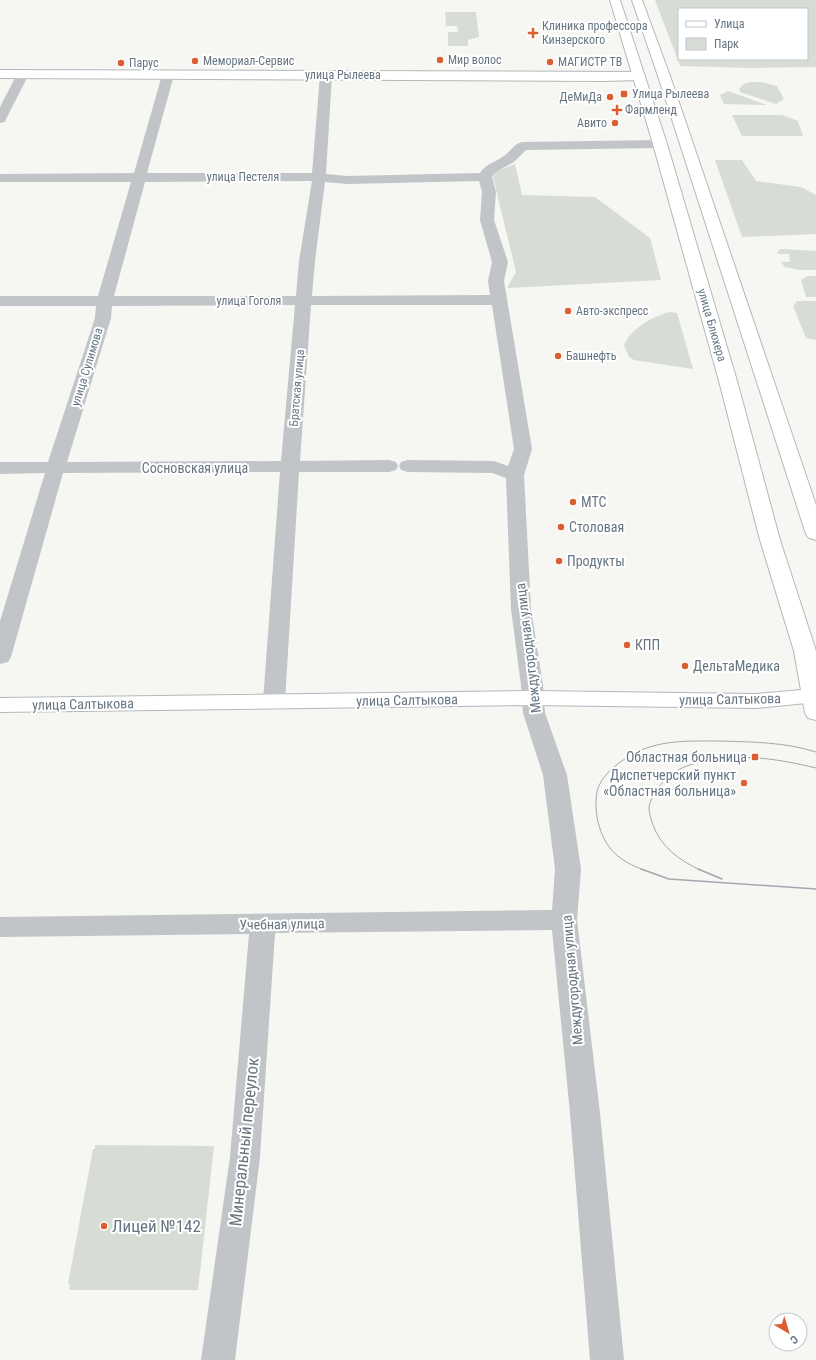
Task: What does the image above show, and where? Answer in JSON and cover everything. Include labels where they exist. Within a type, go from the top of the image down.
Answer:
[{"type":"main road","name":"улица Блюхера","points":[[615,0],[660,144],[728,381],[770,540],[805,651],[815,701]]},
{"type":"main road","points":[[637,0],[664,76],[816,534]]},
{"type":"main road","name":"улица Рылеева","points":[[0,74],[664,76]]},
{"type":"main road","name":"улица Салтыкова","points":[[0,705],[533,698],[815,701]]},
{"type":"street","points":[[0,119],[23,74]]},
{"type":"street","name":"улица Сулимова","points":[[0,657],[56,467],[103,318],[104,300],[168,75]]},
{"type":"street","name":"Братская улица","points":[[274,701],[290,467],[307,261],[319,178],[326,75]]},
{"type":"street","points":[[485,177],[488,170],[515,155],[522,146],[660,144]]},
{"type":"street","name":"улица Пестеля","points":[[0,178],[319,178],[348,180],[485,177]]},
{"type":"street","name":"Междугородная улица","points":[[485,177],[489,192],[488,220],[500,262],[496,281],[523,449],[515,475],[521,609],[534,713],[555,775],[568,869],[564,920],[585,1113],[607,1360]]},
{"type":"street","name":"улица Гоголя","points":[[0,301],[499,300]]},
{"type":"street","name":"Сосновская улица","points":[[0,468],[389,466]]},
{"type":"street","points":[[408,466],[494,467],[515,475]]},
{"type":"street","name":"Учебная улица","points":[[0,927],[564,920]]},
{"type":"street","name":"Минеральный переулок","points":[[218,1360],[245,1157],[263,924]]},
{"type":"green space","points":[[655,0],[816,0],[816,67],[751,68],[680,66]]},
{"type":"green space","points":[[445,12],[476,12],[479,37],[468,40],[468,46],[448,46],[448,32],[458,32],[457,26],[446,26]]},
{"type":"green space","points":[[750,82],[762,82],[777,86],[784,99],[776,104],[740,92],[739,89],[744,84]]},
{"type":"green space","points":[[728,91],[767,105],[724,104],[720,95]]},
{"type":"green space","points":[[732,115],[782,115],[798,121],[803,136],[742,136]]},
{"type":"green space","points":[[715,160],[742,160],[756,181],[801,187],[816,195],[816,234],[742,237]]},
{"type":"green space","points":[[515,164],[522,195],[595,197],[650,238],[661,280],[507,288],[516,272],[492,173]]},
{"type":"green space","points":[[781,249],[816,251],[816,270],[800,270],[785,267],[781,262],[790,262],[789,254],[777,254]]},
{"type":"green space","points":[[808,276],[816,276],[816,297],[806,297],[801,280]]},
{"type":"green space","points":[[797,301],[816,301],[816,340],[806,338],[793,306]]},
{"type":"green space","points":[[670,312],[677,313],[693,369],[634,360],[629,357],[624,345],[627,339],[637,328],[657,316]]},
{"type":"green space","points":[[95,1145],[214,1146],[198,1290],[69,1290],[70,1285],[68,1284],[93,1149],[95,1149]]},
{"type":"tram line","points":[[644,870],[627,862],[614,853],[605,840],[598,822],[596,811],[597,792],[605,777],[619,763],[636,752],[645,749],[661,744],[686,741],[768,743],[792,746],[816,752]]},
{"type":"tram line","points":[[699,869],[685,862],[666,846],[656,833],[652,821],[649,809],[650,802],[658,788],[669,776],[678,770],[708,760],[739,757],[785,761],[816,768]]},
{"type":"tram line","points":[[641,869],[669,879],[816,889]]},
{"type":"tram line","points":[[699,869],[722,879]]},
{"type":"place","name":"Клиника профессора Кинзерского","points":[[533,33]]},
{"type":"place","name":"Мир волос","points":[[440,60]]},
{"type":"place","name":"Мемориал-Сервис","points":[[195,61]]},
{"type":"place","name":"МАГИСТР ТВ","points":[[550,62]]},
{"type":"place","name":"Парус","points":[[121,63]]},
{"type":"place","name":"Улица Рылеева","points":[[624,94]]},
{"type":"place","name":"ДеМиДа","points":[[610,97]]},
{"type":"place","name":"Фармленд","points":[[617,110]]},
{"type":"place","name":"Авито","points":[[615,123]]},
{"type":"place","name":"Авто-экспресс","points":[[568,311]]},
{"type":"place","name":"Башнефть","points":[[558,356]]},
{"type":"place","name":"МТС","points":[[573,502]]},
{"type":"place","name":"Столовая","points":[[561,527]]},
{"type":"place","name":"Продукты","points":[[559,561]]},
{"type":"place","name":"КПП","points":[[627,645]]},
{"type":"place","name":"ДельтаМедика","points":[[685,666]]},
{"type":"place","name":"Областная больница","points":[[755,757]]},
{"type":"place","name":"Диспетчерский пункт «Областная больница»","points":[[744,783]]},
{"type":"place","name":"Лицей №142","points":[[104,1226]]}]
